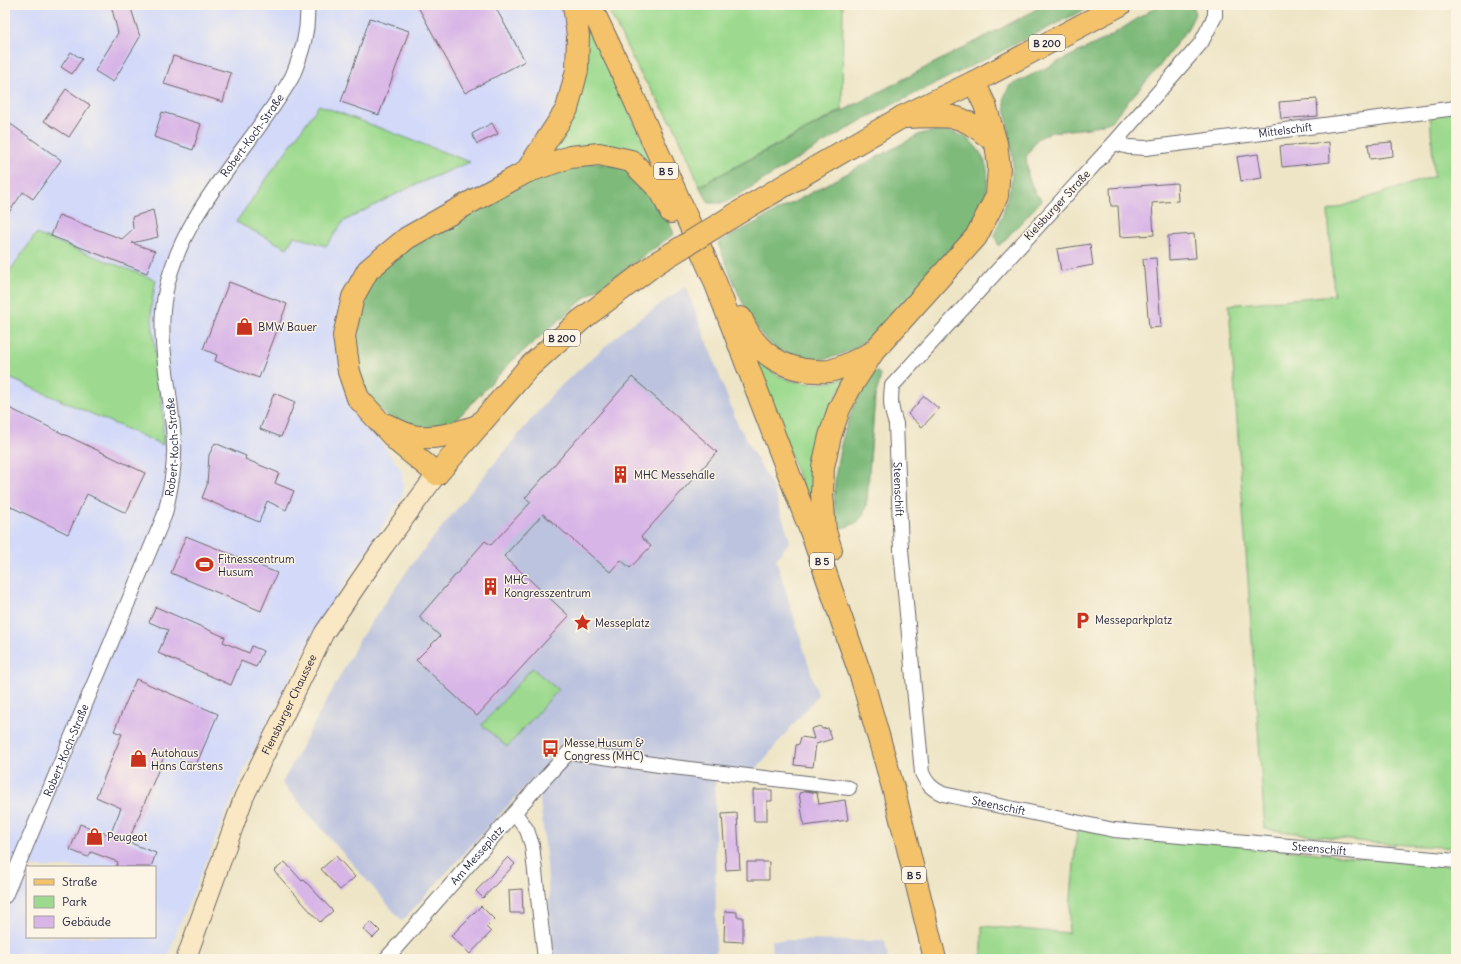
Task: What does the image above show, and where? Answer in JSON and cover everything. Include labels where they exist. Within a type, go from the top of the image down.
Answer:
[{"type":"main road","points":[[526,172],[567,109],[577,70],[578,36],[574,5]]},
{"type":"main road","name":"B 5","points":[[590,5],[628,85],[705,256],[812,534],[862,679],[894,791],[935,959]]},
{"type":"main road","name":"B 200","points":[[436,474],[530,367],[581,320],[658,262],[746,208],[902,117],[974,82],[1120,5]]},
{"type":"main road","points":[[862,679],[862,656],[825,531],[822,494],[823,467],[830,436],[839,409],[850,388],[873,352],[976,238],[997,196],[999,167],[996,143],[985,105],[974,82]]},
{"type":"main road","points":[[902,117],[954,117],[984,132],[996,143]]},
{"type":"main road","points":[[436,474],[398,442],[358,398],[348,372],[344,336],[353,297],[368,270],[407,238],[526,172],[570,157],[600,154],[631,162],[661,191],[698,266],[714,279]]},
{"type":"main road","points":[[705,256],[717,264],[745,329],[753,341],[775,361],[794,368],[814,372],[830,371],[854,362],[873,352]]},
{"type":"main road","points":[[380,422],[411,435],[427,438],[449,435],[478,426]]},
{"type":"main road","name":"Flensburger Chaussee","points":[[186,959],[244,797],[324,633],[436,474]]},
{"type":"street","name":"Robert-Koch-Straße","points":[[5,896],[165,514],[173,477],[174,446],[162,340],[165,296],[169,279],[194,220],[292,77],[303,50],[306,37],[307,5]]},
{"type":"street","name":"Kielsburger Straße","points":[[890,400],[892,386],[1114,143],[1201,43],[1215,16],[1215,5]]},
{"type":"street","name":"Mittelschift","points":[[1114,143],[1129,147],[1146,148],[1456,108]]},
{"type":"street","name":"Steenschift","points":[[890,400],[890,408],[896,424],[901,550],[922,773],[926,782],[933,789],[943,794],[1114,830],[1456,861]]},
{"type":"street","name":"Am Messeplatz","points":[[386,959],[569,752],[673,767],[849,788]]},
{"type":"street","points":[[515,813],[527,830],[532,845],[545,959]]},
{"type":"shaded area","points":[[5,5],[569,5],[574,37],[564,107],[352,402],[402,471],[403,495],[317,626],[245,768],[177,931],[167,959],[5,959]]},
{"type":"shaded area","points":[[686,286],[737,423],[773,488],[790,541],[776,559],[818,695],[746,781],[715,779],[716,956],[772,955],[771,940],[885,941],[888,959],[553,959],[547,864],[537,774],[402,921],[282,783],[361,637],[412,564],[468,495],[555,391],[626,328]]},
{"type":"green space","points":[[578,5],[666,189],[534,165],[570,110]]},
{"type":"green space","points":[[606,5],[843,5],[842,110],[699,186],[674,126],[640,73]]},
{"type":"green space","points":[[1042,5],[1094,5],[862,120],[725,203],[709,203],[699,186],[1030,13]]},
{"type":"green space","points":[[1159,5],[1193,5],[1195,14],[1188,28],[1158,68],[1110,122],[1089,128],[1052,132],[1037,139],[1026,157],[1028,176],[1035,193],[1042,200],[999,246],[994,235],[1002,216],[1011,185],[1013,162],[1004,98],[1009,86],[1107,38]]},
{"type":"green space","points":[[319,105],[470,162],[410,187],[344,221],[326,246],[294,236],[287,248],[236,222]]},
{"type":"green space","points":[[1456,110],[1456,848],[1373,843],[1265,829],[1229,305],[1334,295],[1328,211],[1434,176],[1430,113]]},
{"type":"green space","points":[[935,131],[955,133],[965,137],[979,151],[987,168],[987,186],[982,204],[973,222],[961,239],[948,256],[897,312],[867,340],[850,350],[832,357],[812,359],[790,355],[778,350],[768,342],[758,330],[750,316],[742,301],[718,243],[920,134]]},
{"type":"green space","points":[[570,162],[628,167],[658,196],[674,234],[585,298],[513,360],[451,425],[423,431],[393,421],[364,396],[350,336],[374,273],[410,245],[472,209]]},
{"type":"green space","points":[[36,234],[156,280],[151,307],[163,410],[163,445],[5,376],[5,278]]},
{"type":"green space","points":[[754,356],[774,373],[789,380],[798,382],[822,383],[848,376],[830,406],[821,427],[814,455],[811,483],[813,515]]},
{"type":"green space","points":[[876,371],[880,374],[880,380],[875,397],[867,499],[864,513],[858,521],[850,526],[836,530],[834,514],[835,479],[841,443],[852,410],[862,389]]},
{"type":"green space","points":[[532,668],[558,690],[507,747],[482,725]]},
{"type":"green space","points":[[1077,829],[1456,867],[1456,959],[982,959],[982,926],[1068,933]]},
{"type":"building","points":[[111,5],[130,5],[140,37],[113,82],[95,71],[118,33]]},
{"type":"building","points":[[417,5],[494,5],[525,61],[465,93]]},
{"type":"building","points":[[370,18],[409,31],[379,115],[341,102]]},
{"type":"building","points":[[71,52],[82,59],[72,74],[61,67]]},
{"type":"building","points":[[173,56],[231,73],[223,102],[164,84]]},
{"type":"building","points":[[66,89],[90,105],[69,137],[44,121]]},
{"type":"building","points":[[1317,99],[1318,116],[1281,119],[1279,102]]},
{"type":"building","points":[[162,112],[201,124],[193,150],[154,137]]},
{"type":"building","points":[[5,120],[61,160],[33,199],[23,192],[5,218]]},
{"type":"building","points":[[492,123],[498,134],[477,144],[472,134]]},
{"type":"building","points":[[1329,142],[1330,162],[1282,167],[1280,146]]},
{"type":"building","points":[[1392,142],[1393,156],[1370,159],[1368,144]]},
{"type":"building","points":[[1258,154],[1262,178],[1241,181],[1237,157]]},
{"type":"building","points":[[1177,183],[1178,201],[1152,203],[1154,235],[1120,237],[1118,206],[1111,206],[1110,188]]},
{"type":"building","points":[[153,210],[158,237],[132,243],[155,251],[147,273],[51,236],[59,215],[122,239],[133,229],[132,217]]},
{"type":"building","points":[[1194,234],[1196,258],[1169,260],[1168,236]]},
{"type":"building","points":[[1090,244],[1093,265],[1061,271],[1057,249]]},
{"type":"building","points":[[1156,258],[1161,327],[1149,328],[1143,259]]},
{"type":"building","name":"BMW Bauer","points":[[229,282],[287,304],[259,378],[215,361],[217,355],[203,349]]},
{"type":"building","points":[[632,377],[717,452],[641,537],[651,546],[630,568],[621,560],[610,572],[543,514],[504,556],[569,616],[477,716],[416,660],[440,636],[419,617],[485,541],[491,545],[531,502],[525,498]]},
{"type":"building","points":[[274,393],[295,402],[281,437],[260,429]]},
{"type":"building","points":[[924,396],[939,409],[922,427],[908,414]]},
{"type":"building","points":[[5,406],[145,473],[126,513],[87,494],[68,534],[5,504]]},
{"type":"building","points":[[215,443],[246,456],[245,459],[279,473],[275,483],[294,491],[286,510],[267,501],[259,522],[202,498],[207,485],[209,455]]},
{"type":"building","points":[[186,536],[277,573],[261,611],[171,573]]},
{"type":"building","points":[[156,607],[225,637],[223,642],[249,653],[252,646],[263,651],[256,667],[241,661],[231,685],[158,653],[168,630],[149,622]]},
{"type":"building","name":"Autohaus Hans Carstens","points":[[136,679],[218,714],[196,765],[166,752],[128,842],[156,853],[151,866],[116,866],[118,862],[91,852],[88,857],[70,850],[80,824],[110,835],[121,808],[96,797],[122,734],[114,731]]},
{"type":"building","points":[[820,726],[822,729],[828,728],[832,739],[816,744],[813,767],[794,765],[796,745],[799,744],[801,737],[814,739],[811,729]]},
{"type":"building","points":[[753,790],[772,790],[772,801],[767,801],[767,821],[754,821]]},
{"type":"building","points":[[807,791],[817,793],[819,804],[845,800],[848,820],[804,826],[799,793]]},
{"type":"building","points":[[737,813],[740,869],[726,870],[722,814]]},
{"type":"building","points":[[336,856],[355,877],[340,890],[321,869]]},
{"type":"building","points":[[508,857],[515,864],[483,898],[476,891]]},
{"type":"building","points":[[285,862],[333,911],[320,922],[274,871]]},
{"type":"building","points":[[747,862],[769,862],[769,880],[747,880]]},
{"type":"building","points":[[522,889],[523,913],[510,913],[509,890]]},
{"type":"building","points":[[481,906],[494,919],[486,927],[491,932],[470,954],[451,936]]},
{"type":"building","points":[[725,911],[737,912],[737,917],[743,917],[743,942],[724,941]]},
{"type":"building","points":[[371,922],[380,931],[373,938],[363,929]]},
{"type":"place","name":"BMW Bauer","points":[[245,327]]},
{"type":"place","name":"MHC Messehalle","points":[[621,475]]},
{"type":"place","name":"Fitnesscentrum Husum","points":[[205,565]]},
{"type":"place","name":"MHC Kongresszentrum","points":[[491,586]]},
{"type":"place","name":"Messeparkplatz","points":[[1082,620]]},
{"type":"place","name":"Messeplatz","points":[[582,623]]},
{"type":"place","name":"Messe Husum & Congress (MHC)","points":[[551,749]]},
{"type":"place","name":"Autohaus Hans Carstens","points":[[138,759]]},
{"type":"place","name":"Peugeot","points":[[94,837]]}]
